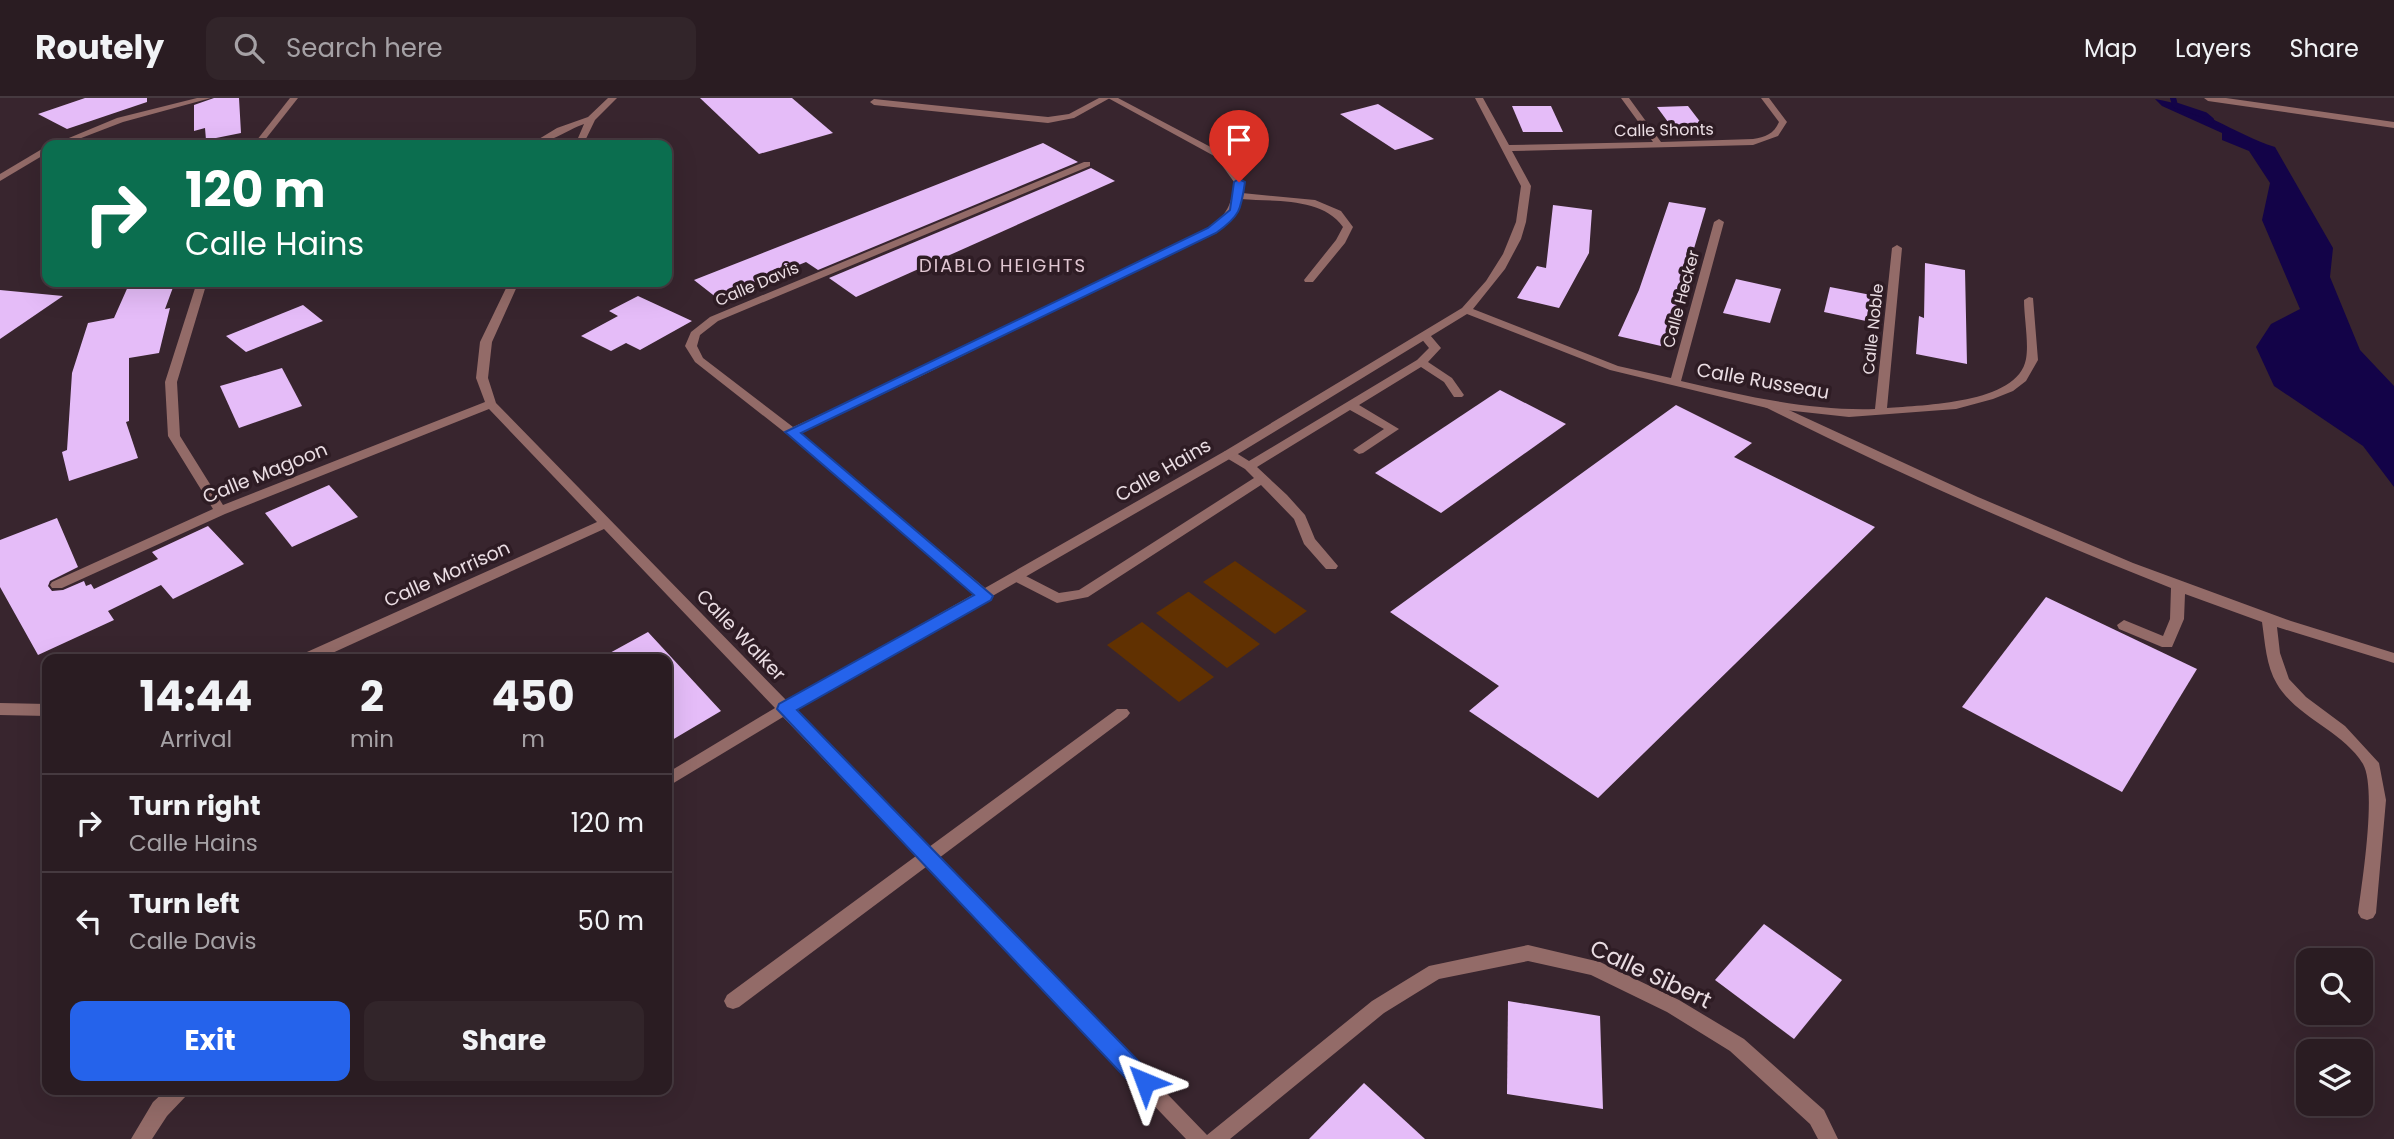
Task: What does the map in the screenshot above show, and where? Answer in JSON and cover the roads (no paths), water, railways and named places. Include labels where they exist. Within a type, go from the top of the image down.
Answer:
[{"type":"street","points":[[69,140],[120,120],[207,98]]},
{"type":"street","points":[[261,140],[294,98]]},
{"type":"street","points":[[581,140],[591,119],[614,98]]},
{"type":"street","points":[[874,102],[1048,120],[1071,116],[1106,98]]},
{"type":"street","points":[[792,432],[928,369],[1212,230],[1227,220],[1235,210],[1239,182],[1219,155],[1112,98]]},
{"type":"street","name":"Calle Hains","points":[[672,778],[785,709],[1229,454],[1426,337],[1466,310],[1511,252],[1524,219],[1526,186],[1479,98]]},
{"type":"street","points":[[1625,98],[1658,144]]},
{"type":"street","name":"Calle Shonts","points":[[1507,148],[1753,142],[1768,139],[1779,132],[1783,122],[1765,98]]},
{"type":"street","points":[[2208,98],[2394,125]]},
{"type":"street","points":[[2282,98],[2287,110]]},
{"type":"street","points":[[542,140],[560,130],[591,119]]},
{"type":"street","points":[[0,178],[42,152]]},
{"type":"street","name":"Calle Davis","points":[[985,596],[792,432],[699,360],[691,346],[695,334],[714,319],[1087,164]]},
{"type":"street","points":[[1237,196],[1312,202],[1338,213],[1348,228],[1309,280]]},
{"type":"street","name":"Calle Hecker","points":[[1675,383],[1718,222]]},
{"type":"street","name":"Calle Noble","points":[[1881,412],[1897,248]]},
{"type":"street","points":[[200,287],[171,382],[174,436],[220,511]]},
{"type":"street","points":[[491,404],[482,378],[486,342],[512,287]]},
{"type":"street","name":"Calle Russeau","points":[[1466,310],[1615,368],[1767,404],[1849,413],[1956,405],[2010,389],[2022,379],[2032,360],[2029,300]]},
{"type":"street","points":[[1249,466],[1421,362],[1435,348],[1426,337]]},
{"type":"street","points":[[1421,362],[1448,380],[1458,395]]},
{"type":"street","name":"Calle Magoon","points":[[57,585],[220,511],[491,404]]},
{"type":"street","name":"Calle Walker","points":[[491,404],[1199,1139]]},
{"type":"street","points":[[1349,404],[1393,429],[1359,450]]},
{"type":"street","points":[[1767,404],[1822,432],[2051,535],[2178,587],[2394,658]]},
{"type":"street","points":[[1229,454],[1249,466],[1283,498],[1300,518],[1310,541],[1331,566]]},
{"type":"street","points":[[1017,577],[1056,598],[1083,594],[1262,479]]},
{"type":"street","name":"Calle Morrison","points":[[316,654],[607,523]]},
{"type":"street","points":[[2124,625],[2167,643],[2177,619],[2178,587]]},
{"type":"street","points":[[2269,619],[2273,653],[2283,682],[2301,701],[2340,730],[2371,763],[2378,800],[2367,914]]},
{"type":"street","points":[[0,709],[42,710]]},
{"type":"street","points":[[733,1001],[1122,713]]},
{"type":"street","name":"Calle Sibert","points":[[1215,1139],[1378,1007],[1435,972],[1528,953],[1594,968],[1672,1006],[1726,1038],[1817,1117],[1828,1139]]},
{"type":"street","points":[[141,1139],[160,1109],[174,1095]]},
{"type":"waterway","points":[[2173,98],[2175,105],[2205,115],[2211,120]]},
{"type":"district","name":"DIABLO HEIGHTS","points":[[1003,265]]}]
